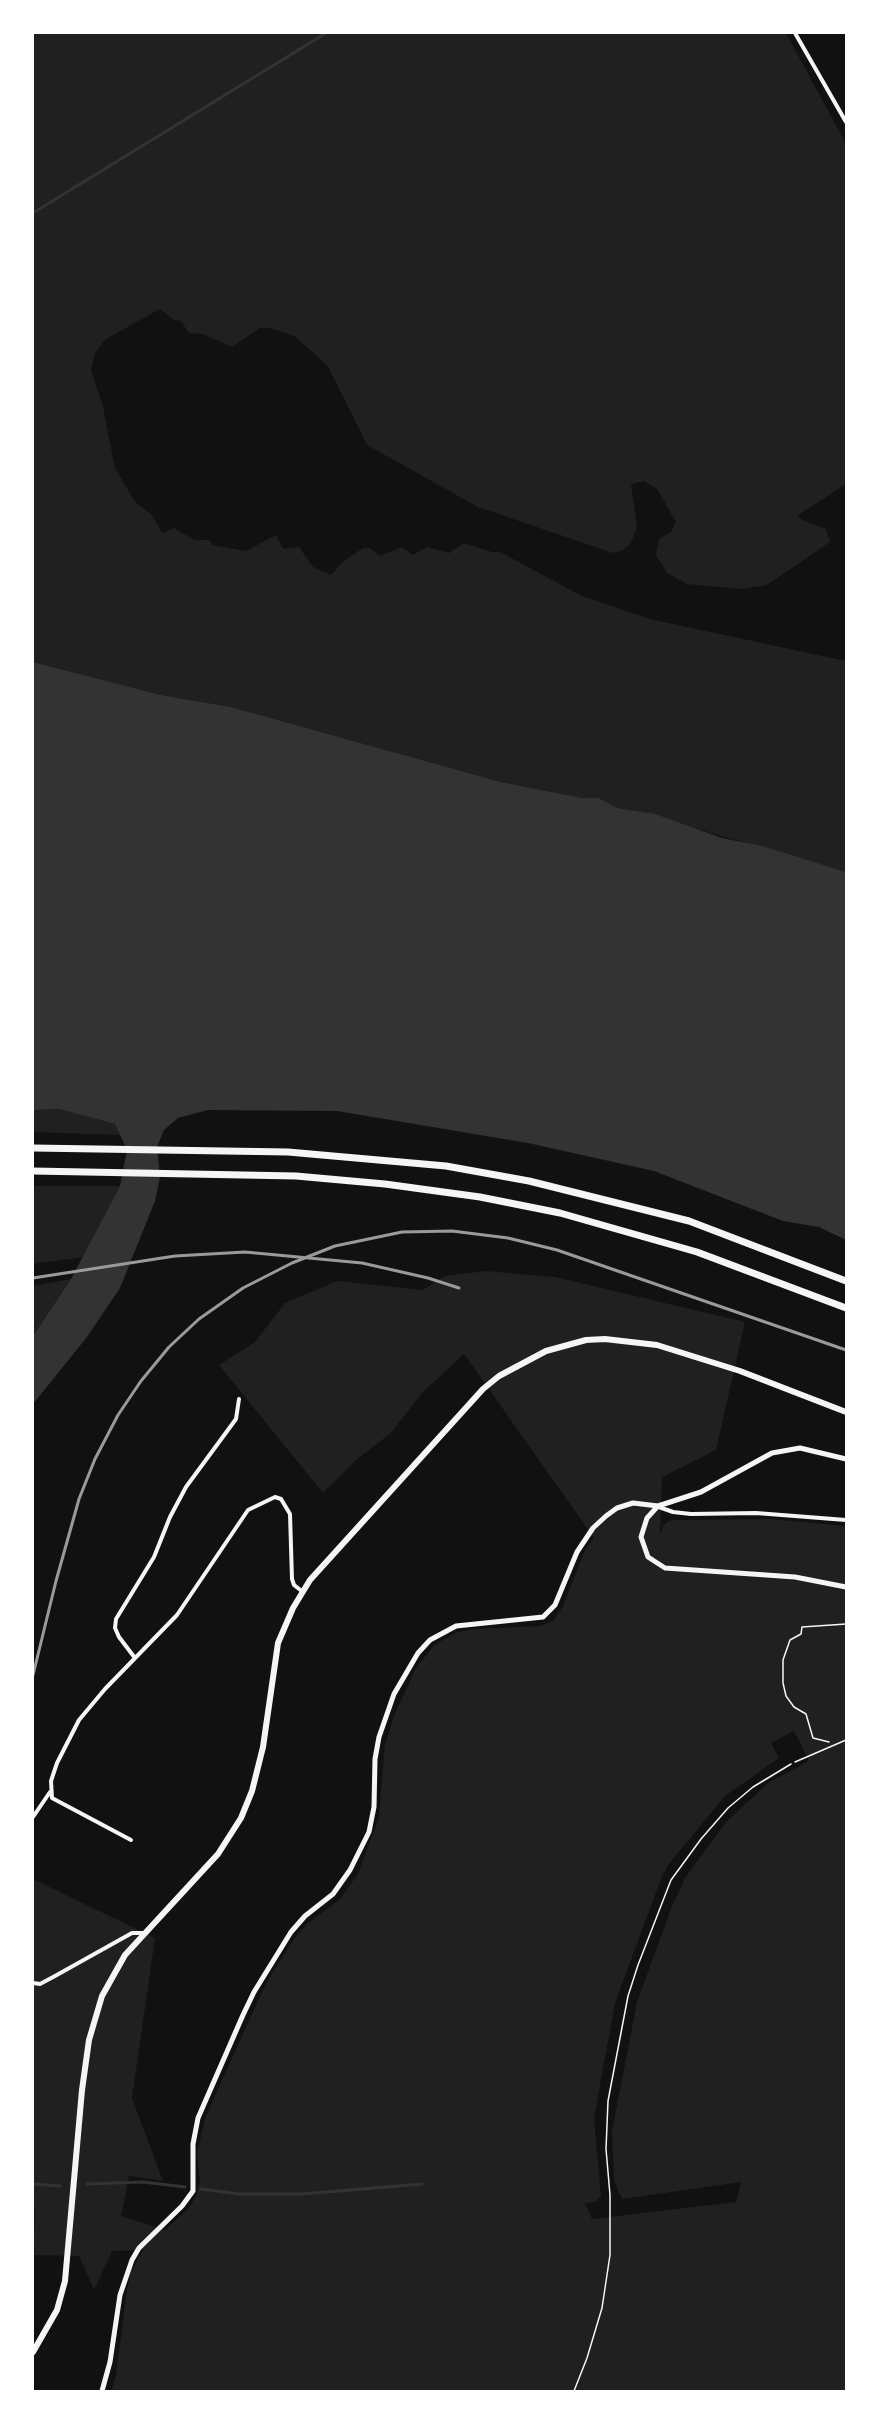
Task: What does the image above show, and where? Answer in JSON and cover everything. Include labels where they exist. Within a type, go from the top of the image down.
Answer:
[{"type":"highway","points":[[33,1148],[179,1149],[375,1158],[446,1166],[529,1181],[688,1221],[846,1281]]},
{"type":"highway","points":[[33,1171],[98,1170],[296,1176],[385,1184],[480,1197],[560,1213],[697,1252],[846,1308]]},
{"type":"main road","points":[[33,2352],[57,2310],[65,2281],[88,2040],[102,1996],[115,1970],[143,1933],[218,1854],[244,1812],[263,1747],[278,1643],[293,1608],[303,1592],[350,1535],[483,1389],[509,1370],[546,1351],[586,1340],[605,1339],[657,1345],[740,1371],[846,1412]]},
{"type":"main road","points":[[846,1459],[800,1448],[782,1450],[762,1457],[701,1492],[658,1506],[647,1518],[641,1537],[648,1557],[665,1568],[795,1577],[846,1587]]},
{"type":"main road","points":[[102,2391],[110,2362],[120,2295],[132,2260],[147,2239],[182,2206],[193,2191],[193,2144],[198,2118],[243,2015],[291,1932],[333,1894],[350,1870],[369,1833],[374,1807],[375,1759],[379,1737],[394,1694],[418,1653],[430,1640],[456,1626],[543,1617],[555,1605],[577,1552],[599,1522],[625,1504],[650,1503],[658,1506]]},
{"type":"street","points":[[795,33],[846,122]]},
{"type":"street","points":[[135,1658],[119,1637],[115,1628],[116,1619],[161,1545],[170,1517],[186,1487],[236,1419],[239,1399]]},
{"type":"street","points":[[33,1817],[50,1792],[57,1763],[79,1720],[105,1689],[177,1615],[248,1510],[275,1497],[281,1498],[290,1514],[292,1579],[294,1585],[303,1592]]},
{"type":"street","points":[[658,1506],[673,1512],[691,1514],[756,1513],[846,1520]]},
{"type":"street","points":[[50,1792],[52,1798],[131,1840]]},
{"type":"street","points":[[33,1983],[40,1984],[132,1933],[143,1933]]},
{"type":"lane","points":[[795,1762],[832,1744],[846,1740]]},
{"type":"path","points":[[832,1744],[813,1738],[806,1714],[794,1707],[786,1696],[783,1660],[790,1640],[801,1634],[802,1627],[846,1624]]},
{"type":"path","points":[[574,2391],[602,2308],[610,2255],[606,2149],[608,2101],[628,1996],[638,1965],[671,1880],[701,1839],[728,1808],[753,1787],[795,1762]]},
{"type":"shaded area","points":[[33,33],[786,33],[846,144],[846,484],[798,515],[802,520],[826,529],[830,542],[767,585],[741,589],[687,584],[667,573],[656,555],[659,539],[671,532],[676,522],[657,489],[644,481],[631,484],[637,527],[631,543],[623,550],[613,553],[478,507],[367,445],[327,365],[294,336],[270,328],[260,328],[232,347],[203,334],[189,333],[181,321],[174,320],[160,309],[106,339],[95,353],[91,370],[103,407],[115,468],[135,502],[152,515],[162,533],[174,528],[195,540],[209,540],[213,545],[246,551],[276,535],[283,549],[299,547],[313,567],[331,575],[344,561],[363,548],[370,548],[380,556],[402,547],[413,555],[427,547],[449,553],[464,543],[492,552],[500,552],[582,596],[650,619],[846,661],[846,872],[636,811],[617,808],[599,798],[582,798],[501,782],[231,707],[161,695],[33,662]]},
{"type":"shaded area","points":[[33,662],[161,695],[231,707],[501,782],[582,798],[599,798],[617,808],[655,814],[722,838],[762,846],[846,872],[846,1240],[819,1227],[783,1221],[654,1171],[528,1143],[337,1111],[208,1110],[178,1118],[164,1130],[157,1147],[160,1177],[155,1201],[120,1288],[87,1337],[33,1404],[33,1336],[71,1279],[120,1186],[127,1150],[115,1124],[59,1109],[33,1110]]},
{"type":"shaded area","points":[[59,1109],[116,1124],[120,1135],[33,1132],[33,1110]]},
{"type":"shaded area","points":[[33,1186],[120,1186],[83,1257],[33,1264]]},
{"type":"shaded area","points":[[486,1271],[555,1277],[745,1322],[716,1450],[662,1477],[660,1535],[663,1526],[668,1521],[678,1520],[770,1519],[846,1526],[846,2391],[111,2391],[116,2375],[127,2289],[131,2272],[143,2250],[112,2251],[94,2290],[79,2256],[33,2255],[35,2212],[33,2209],[33,1879],[155,1938],[132,2098],[163,2181],[129,2176],[121,2216],[165,2230],[190,2207],[196,2195],[200,2182],[197,2154],[205,2118],[266,1983],[294,1939],[307,1924],[340,1899],[358,1874],[379,1817],[385,1744],[394,1716],[415,1670],[434,1645],[455,1633],[472,1629],[541,1626],[554,1620],[563,1606],[585,1550],[594,1538],[464,1354],[422,1393],[391,1433],[356,1460],[323,1493],[219,1365],[255,1342],[285,1303],[337,1281],[423,1290],[445,1276]],"holes":[[[794,1731],[809,1761],[768,1783],[726,1822],[685,1878],[672,1906],[637,2002],[612,2131],[614,2180],[622,2199],[741,2182],[736,2202],[592,2219],[585,2203],[595,2202],[601,2196],[594,2118],[615,2003],[661,1879],[668,1865],[725,1796],[779,1758],[771,1743]]]},
{"type":"shaded area","points":[[71,1279],[33,1336],[33,1286]]},
{"type":"waterway","points":[[33,213],[326,33]]},
{"type":"waterway","points":[[87,2184],[143,2182],[185,2187]]},
{"type":"waterway","points":[[33,2184],[60,2186]]},
{"type":"waterway","points":[[201,2189],[239,2194],[302,2194],[422,2184]]},
{"type":"railway","points":[[33,1675],[79,1499],[95,1459],[118,1415],[141,1381],[169,1347],[199,1319],[243,1288],[292,1263],[335,1246],[402,1232],[452,1231],[508,1238],[557,1250],[846,1350]]},
{"type":"railway","points":[[33,1278],[175,1256],[245,1252],[362,1263],[428,1278],[459,1288]]}]
